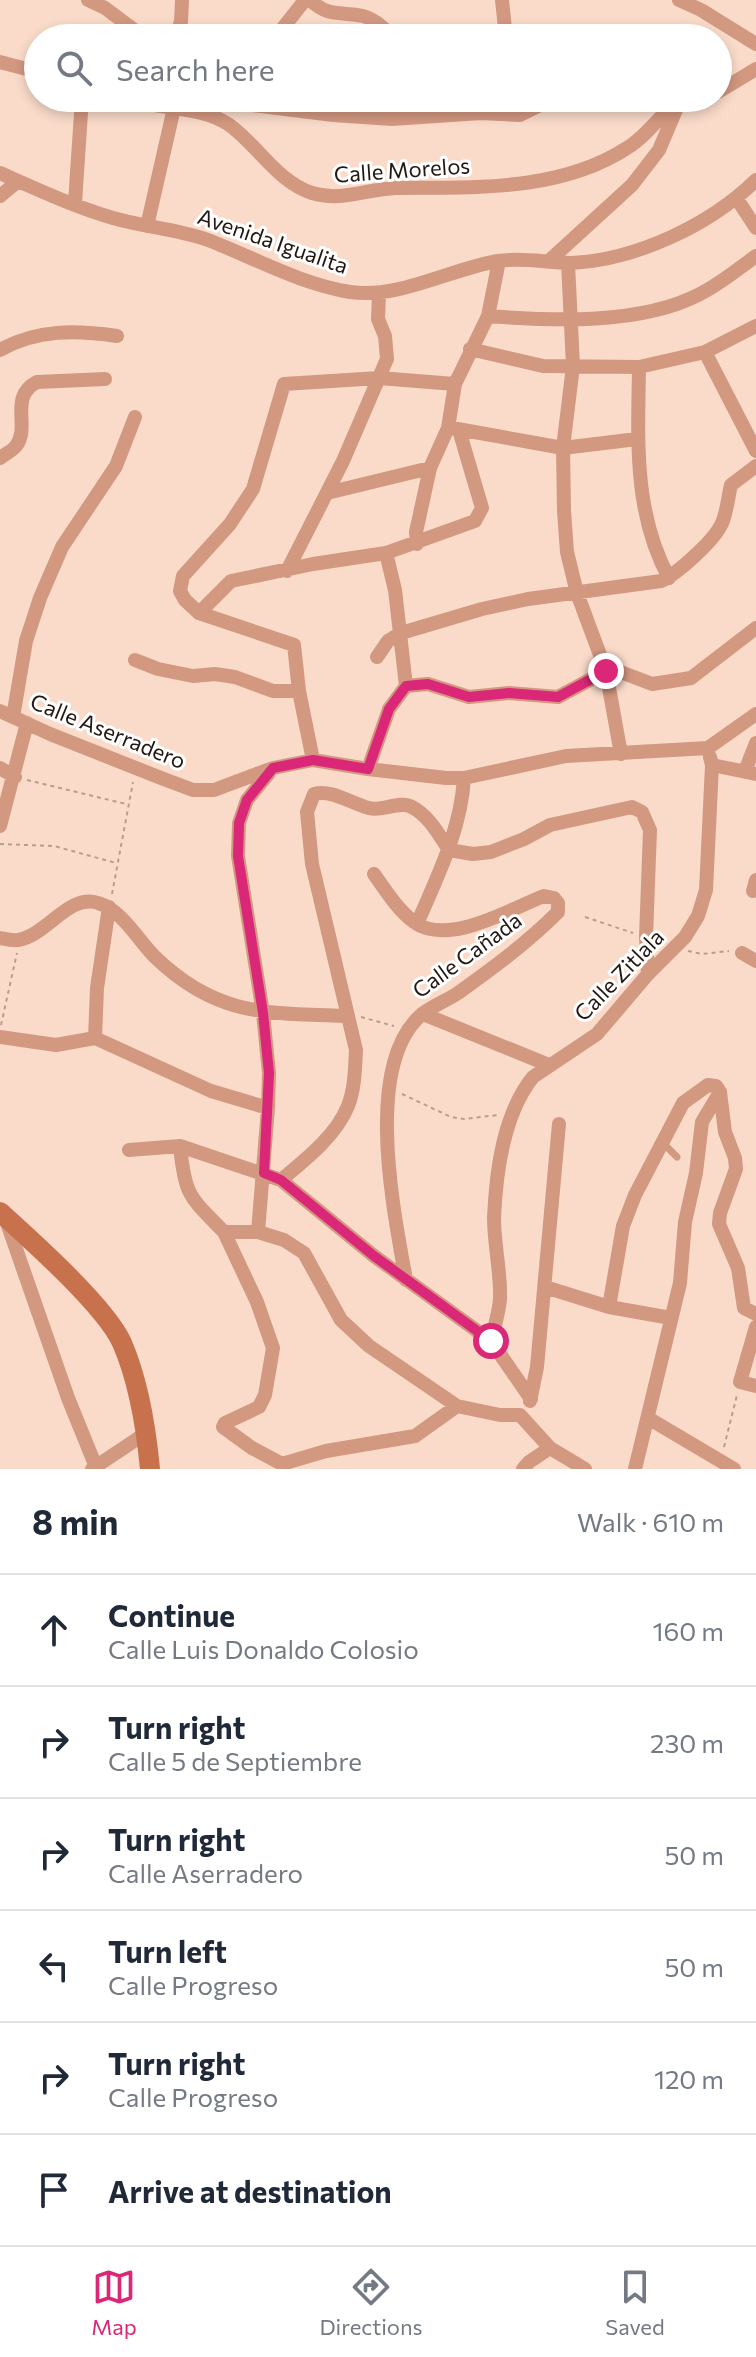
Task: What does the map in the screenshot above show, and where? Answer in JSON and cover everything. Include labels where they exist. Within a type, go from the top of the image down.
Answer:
[{"type":"main road","points":[[3,1215],[102,1313],[121,1340],[146,1433],[150,1469]]},
{"type":"street","points":[[88,0],[126,24]]},
{"type":"street","points":[[180,24],[182,0]]},
{"type":"street","points":[[287,24],[308,0],[321,11],[364,17],[377,24]]},
{"type":"street","points":[[502,0],[505,24]]},
{"type":"street","points":[[679,0],[724,24]]},
{"type":"street","points":[[732,29],[756,44]]},
{"type":"street","points":[[0,62],[24,68]]},
{"type":"street","points":[[732,84],[756,69]]},
{"type":"street","points":[[75,203],[81,112]]},
{"type":"street","points":[[147,226],[173,112]]},
{"type":"street","name":"Calle Morelos","points":[[193,112],[212,116],[229,125],[287,179],[308,191],[330,198],[393,188],[496,186],[557,177],[591,168],[630,147],[666,112]]},
{"type":"street","points":[[229,125],[236,112]]},
{"type":"street","points":[[315,112],[405,119],[481,113],[520,115],[526,112]]},
{"type":"street","points":[[550,260],[632,185],[659,150],[674,112]]},
{"type":"street","name":"Avenida Igualita","points":[[0,173],[112,218],[206,239],[303,280],[379,294],[499,261],[550,260],[568,263],[613,256],[658,243],[697,225],[737,199],[756,180]]},
{"type":"street","points":[[0,196],[18,181]]},
{"type":"street","points":[[737,199],[756,228]]},
{"type":"street","points":[[488,316],[528,319],[601,317],[664,307],[699,295],[756,256]]},
{"type":"street","points":[[199,613],[231,581],[386,553],[417,544],[475,521],[480,516],[482,508],[453,429],[455,384],[488,316],[499,261]]},
{"type":"street","points":[[568,263],[573,366],[563,448],[566,538],[577,593],[606,671],[621,754]]},
{"type":"street","points":[[287,571],[363,420],[387,359],[385,336],[378,319],[379,294]]},
{"type":"street","points":[[470,349],[543,366],[639,367],[705,352],[756,326]]},
{"type":"street","points":[[0,350],[49,333],[79,331],[117,336]]},
{"type":"street","points":[[705,352],[756,451]]},
{"type":"street","points":[[639,367],[637,439],[646,522],[656,554],[669,578]]},
{"type":"street","points":[[313,760],[299,691],[294,645],[199,613],[185,600],[180,583],[230,524],[253,489],[284,384],[379,378],[455,384]]},
{"type":"street","points":[[0,458],[15,449],[19,441],[23,396],[27,387],[37,382],[105,379]]},
{"type":"street","points":[[6,714],[40,598],[62,547],[116,466],[135,417]]},
{"type":"street","points":[[453,429],[563,448],[637,439]]},
{"type":"street","points":[[417,544],[416,532],[430,468],[453,429]]},
{"type":"street","points":[[377,657],[388,641],[401,633],[482,609],[669,578],[703,547],[722,524],[731,485],[756,466]]},
{"type":"street","points":[[327,493],[430,468]]},
{"type":"street","points":[[368,769],[389,709],[406,686],[401,633],[386,553]]},
{"type":"street","points":[[406,686],[428,684],[469,697],[509,693],[558,697],[606,671],[618,671],[652,684],[691,678],[756,628]]},
{"type":"street","points":[[135,660],[158,669],[193,676],[215,674],[235,677],[273,691],[299,691]]},
{"type":"street","name":"Calle Aserradero","points":[[6,714],[193,790],[214,790],[273,768],[313,760],[368,769],[464,778],[566,756],[708,748]]},
{"type":"street","points":[[708,748],[756,714]]},
{"type":"street","points":[[0,826],[27,723]]},
{"type":"street","points":[[712,765],[750,773],[756,743]]},
{"type":"street","name":"Calle Zitlala","points":[[491,1341],[500,1300],[494,1219],[500,1165],[511,1117],[525,1087],[549,1065],[597,1034],[648,974],[675,949],[698,916],[706,890],[712,765],[708,748]]},
{"type":"street","points":[[0,768],[15,777]]},
{"type":"street","points":[[258,1232],[269,1073],[263,1013],[238,856],[239,823],[247,800],[273,768]]},
{"type":"street","points":[[374,874],[398,908],[417,924],[449,850],[463,802],[464,778]]},
{"type":"street","points":[[281,1180],[339,1123],[348,1105],[354,1081],[356,1050],[312,864],[307,812],[314,794],[320,792],[372,810],[407,805],[415,808],[449,850],[473,854],[491,852],[550,825],[632,807],[642,812],[650,830],[646,937],[648,974]]},
{"type":"street","name":"Calle Cañada","points":[[406,1280],[388,1158],[389,1088],[393,1060],[406,1031],[423,1014],[508,958],[558,912],[558,903],[554,898],[544,896],[457,931],[434,931],[417,924]]},
{"type":"street","points":[[0,938],[19,940],[52,922],[77,903],[94,901],[109,907],[154,955],[185,982],[240,1008],[263,1013],[347,1016]]},
{"type":"street","points":[[95,1038],[97,988],[109,907]]},
{"type":"street","points":[[742,953],[756,961]]},
{"type":"street","points":[[423,1014],[549,1065]]},
{"type":"street","points":[[0,1034],[56,1045],[95,1038],[211,1091],[268,1108]]},
{"type":"street","points":[[609,1307],[623,1226],[635,1195],[683,1103],[708,1085],[716,1086],[720,1092],[725,1132],[736,1169],[719,1224],[738,1268],[744,1308],[756,1314]]},
{"type":"street","points":[[635,1469],[680,1283],[685,1222],[696,1173],[702,1122],[720,1092]]},
{"type":"street","points":[[520,1415],[531,1399],[545,1287],[559,1124]]},
{"type":"street","points":[[180,1146],[184,1181],[194,1203],[224,1232],[257,1302],[273,1348],[265,1395],[259,1407],[225,1423],[223,1427],[282,1464],[326,1451],[415,1436],[457,1406]]},
{"type":"street","points":[[129,1150],[180,1146],[281,1180],[406,1280],[491,1341],[531,1399]]},
{"type":"street","points":[[3,1215],[94,1468],[146,1433]]},
{"type":"street","points":[[224,1232],[258,1232],[284,1240],[304,1253],[341,1320],[369,1346],[457,1406],[500,1415],[520,1415],[550,1448],[585,1469]]},
{"type":"street","points":[[545,1287],[609,1307],[671,1318]]},
{"type":"street","points":[[756,1327],[740,1382],[756,1386]]},
{"type":"street","points":[[648,1418],[734,1469]]},
{"type":"street","points":[[523,1469],[550,1448]]},
{"type":"lane","points":[[662,1142],[677,1157]]},
{"type":"path","points":[[109,907],[137,767]]},
{"type":"path","points":[[15,777],[127,805]]},
{"type":"path","points":[[0,844],[54,846],[117,864]]},
{"type":"path","points":[[585,917],[646,937]]},
{"type":"path","points":[[0,1034],[19,940]]},
{"type":"path","points":[[675,949],[702,954],[722,950],[742,953]]},
{"type":"path","points":[[347,1016],[372,1019],[406,1031]]},
{"type":"path","points":[[389,1088],[451,1117],[464,1119],[489,1114],[511,1117]]},
{"type":"path","points":[[720,1461],[740,1382]]},
{"type":"route","points":[[491,1341],[374,1256],[281,1180],[264,1173],[269,1073],[263,1013],[238,856],[239,823],[247,800],[273,768],[313,760],[368,769],[389,709],[406,686],[428,684],[469,697],[509,693],[558,697],[606,671]]}]
